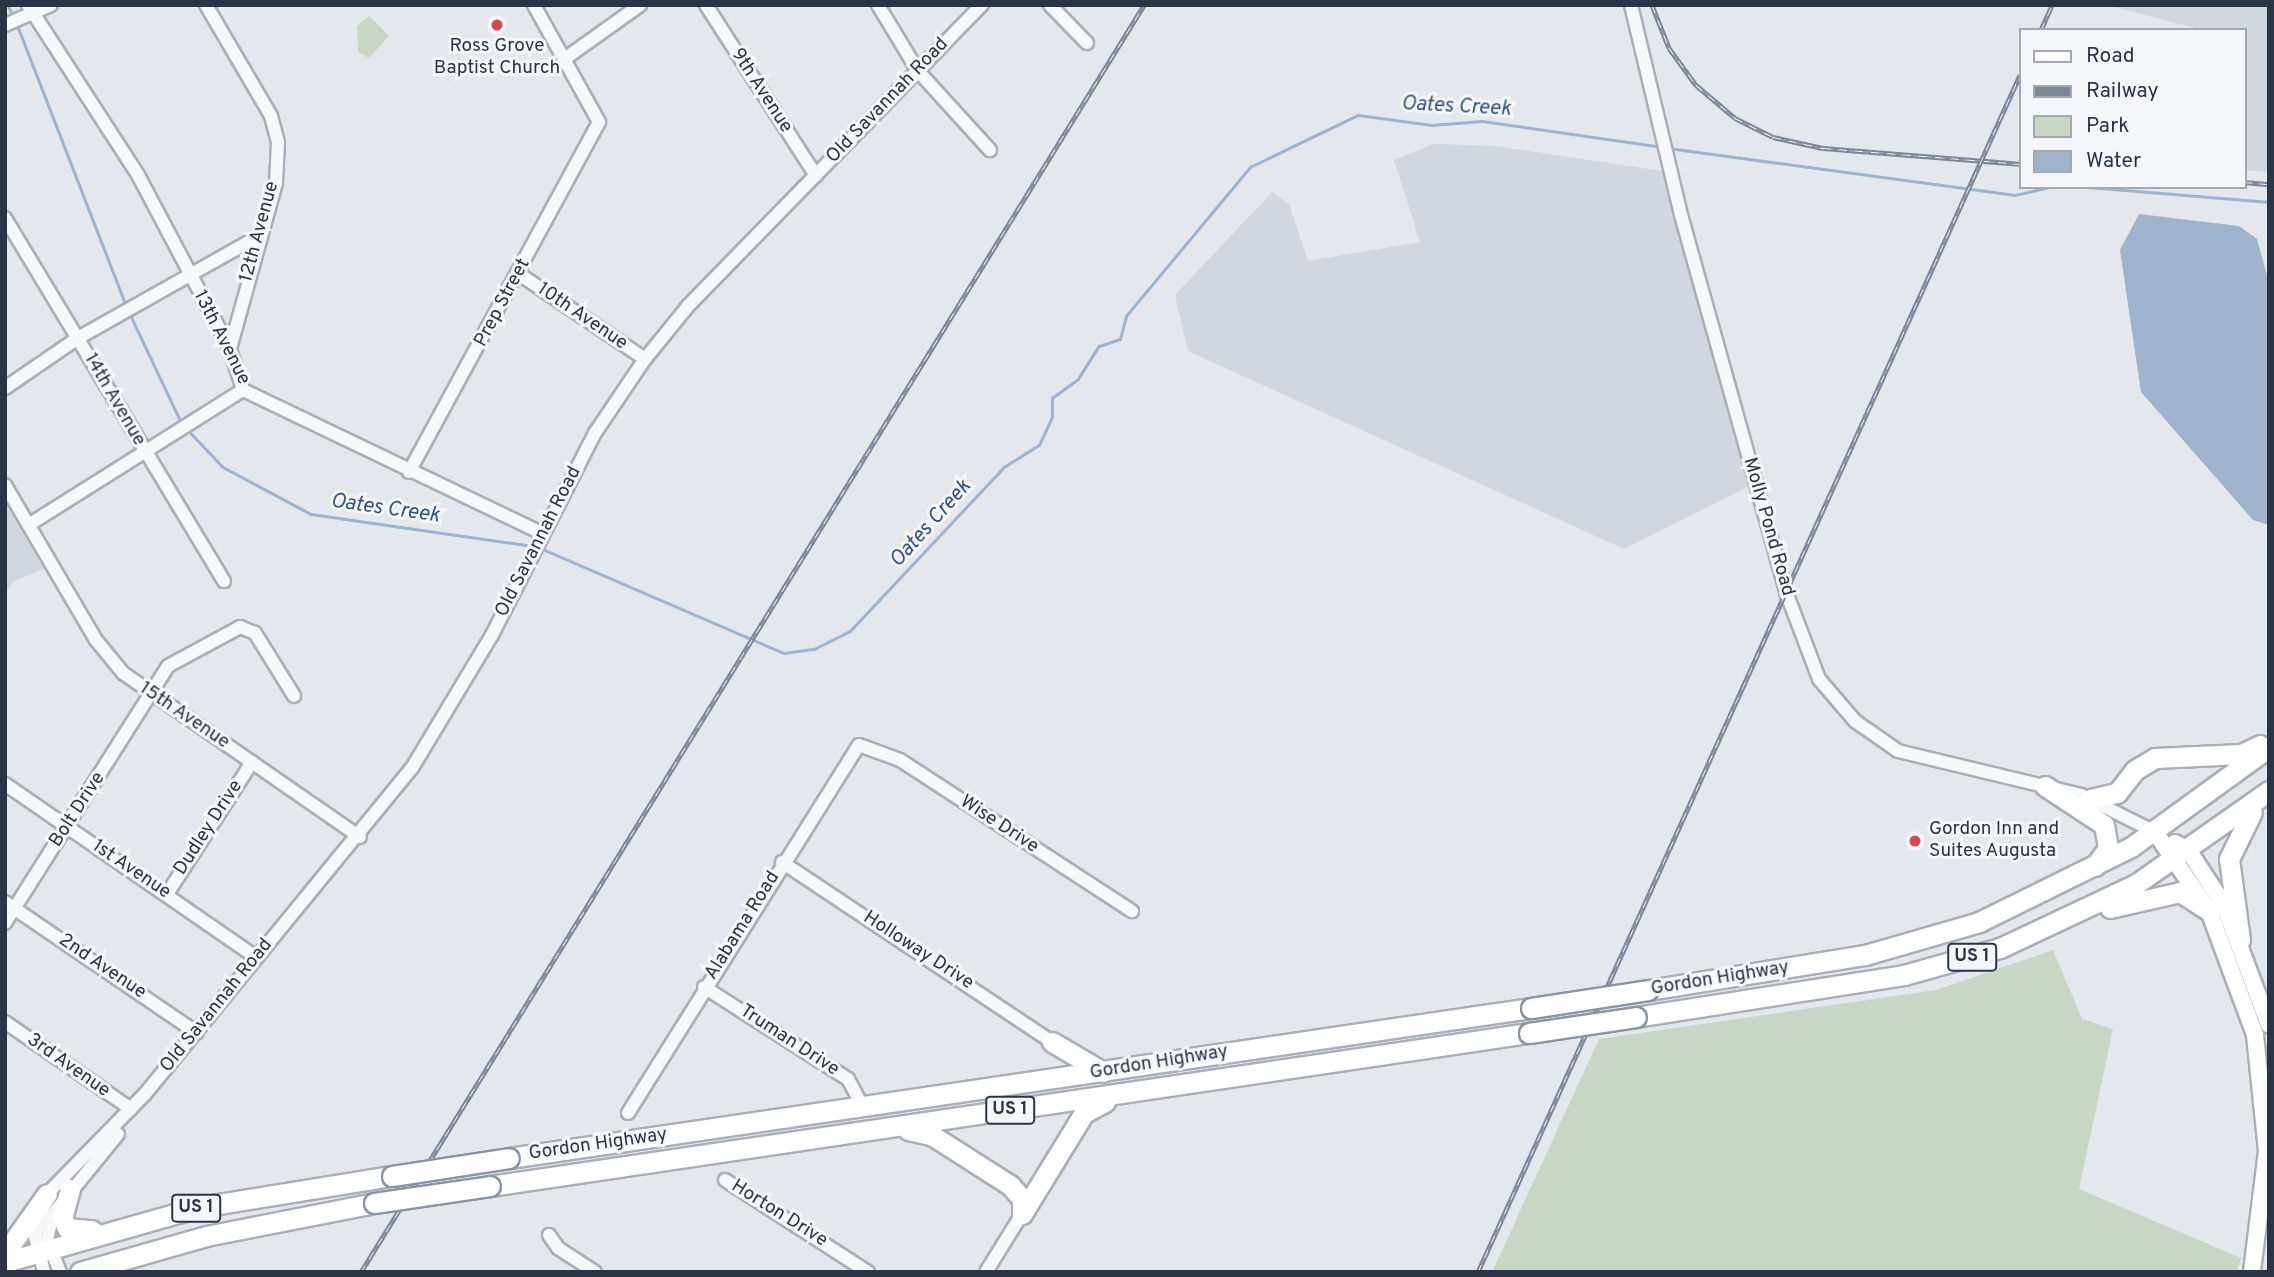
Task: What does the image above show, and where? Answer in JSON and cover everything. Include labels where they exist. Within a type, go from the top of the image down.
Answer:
[{"type":"highway","points":[[2090,799],[2117,793],[2155,758],[2241,754],[2269,737]]},
{"type":"highway","name":"Gordon Highway","points":[[5,1262],[125,1226],[221,1203],[862,1105],[1038,1082],[1531,1008],[1898,948],[1979,922],[2087,873],[2155,832],[2269,747]]},
{"type":"highway","points":[[2045,786],[2105,825],[2106,854],[2087,873]]},
{"type":"highway","points":[[2240,940],[2231,848],[2268,792]]},
{"type":"highway","name":"Gordon Highway","points":[[80,1272],[143,1252],[374,1203],[1636,1017],[1936,967],[2085,912],[2181,855],[2268,792]]},
{"type":"highway","points":[[2085,912],[2180,892],[2209,911]]},
{"type":"highway","points":[[1052,1042],[1102,1072]]},
{"type":"highway","points":[[1038,1082],[1058,1060],[1052,1042]]},
{"type":"highway","points":[[1022,1214],[1083,1113],[1124,1092]]},
{"type":"highway","points":[[893,1127],[933,1136],[1010,1185],[1022,1199],[1022,1214]]},
{"type":"highway","points":[[70,1189],[64,1207],[66,1228],[125,1226]]},
{"type":"highway","points":[[5,1253],[47,1194]]},
{"type":"highway","points":[[102,1272],[143,1252]]},
{"type":"main road","points":[[2155,832],[2181,855],[2240,940],[2269,1025]]},
{"type":"main road","points":[[2181,855],[2209,911],[2255,1035],[2267,1119],[2264,1202],[2252,1272]]},
{"type":"street","points":[[22,14],[51,5]]},
{"type":"street","name":"12th Avenue","points":[[206,5],[271,116],[278,142],[276,183],[257,237],[230,349]]},
{"type":"street","points":[[534,5],[566,58],[640,5]]},
{"type":"street","name":"9th Avenue","points":[[706,5],[816,176]]},
{"type":"street","points":[[878,5],[918,71],[990,150]]},
{"type":"street","name":"Old Savannah Road","points":[[44,1272],[36,1222],[47,1194],[131,1109],[197,1033],[256,957],[360,837],[412,768],[492,635],[536,543],[595,433],[645,359],[816,176],[982,5]]},
{"type":"street","points":[[1050,5],[1087,43]]},
{"type":"street","name":"Molly Pond Road","points":[[1631,5],[1664,125],[1672,172],[1786,593],[1819,679],[1856,721],[1898,751],[2090,799],[2155,832]]},
{"type":"street","name":"13th Avenue","points":[[22,14],[138,175],[230,349],[243,390],[409,472],[536,543]]},
{"type":"street","name":"Prep Street","points":[[409,472],[595,133],[599,122],[566,58]]},
{"type":"street","name":"14th Avenue","points":[[5,218],[224,581]]},
{"type":"street","points":[[5,388],[78,338],[257,237]]},
{"type":"street","name":"10th Avenue","points":[[519,274],[645,359]]},
{"type":"street","points":[[30,524],[243,390]]},
{"type":"street","name":"15th Avenue","points":[[5,485],[96,640],[152,696],[360,837]]},
{"type":"street","name":"Bolt Drive","points":[[5,923],[11,906],[67,826],[152,696],[168,666],[240,627],[255,633],[294,696]]},
{"type":"street","name":"Alabama Road","points":[[628,1113],[847,758],[864,744]]},
{"type":"street","name":"Wise Drive","points":[[864,744],[900,761],[1132,911]]},
{"type":"street","name":"Dudley Drive","points":[[167,894],[252,762]]},
{"type":"street","name":"1st Avenue","points":[[5,784],[256,957]]},
{"type":"street","name":"Holloway Drive","points":[[782,862],[1052,1042]]},
{"type":"street","name":"2nd Avenue","points":[[11,906],[197,1033]]},
{"type":"street","name":"Truman Drive","points":[[704,987],[848,1079],[862,1105]]},
{"type":"street","name":"3rd Avenue","points":[[5,1022],[131,1109]]},
{"type":"street","name":"Old Savannah Road","points":[[42,1252],[48,1225],[70,1189],[124,1127],[131,1109]]},
{"type":"street","name":"Horton Drive","points":[[725,1180],[868,1272]]},
{"type":"street","points":[[986,1272],[1022,1214]]},
{"type":"street","points":[[549,1235],[558,1248],[595,1272]]},
{"type":"street","name":"Old Savannah Road","points":[[42,1252],[60,1272]]},
{"type":"shaded area","points":[[2107,5],[2269,5],[2269,172],[2246,170],[2246,28],[2195,28]]},
{"type":"shaded area","points":[[1434,144],[1496,146],[1662,171],[1748,487],[1624,549],[1188,351],[1175,295],[1272,192],[1289,204],[1308,261],[1420,242],[1394,160]]},
{"type":"shaded area","points":[[5,504],[44,569],[14,581],[5,593]]},
{"type":"green space","points":[[369,16],[389,36],[369,58],[358,52],[357,26]]},
{"type":"green space","points":[[2053,950],[2082,1019],[2113,1029],[2079,1189],[2241,1258],[2237,1272],[1492,1272],[1599,1039],[1936,990]]},
{"type":"water","points":[[2139,214],[2239,226],[2257,239],[2269,282],[2269,525],[2253,520],[2141,392],[2120,250]]},
{"type":"waterway","name":"Oates Creek","points":[[8,5],[14,18]]},
{"type":"waterway","name":"Oates Creek","points":[[17,24],[126,305]]},
{"type":"waterway","name":"Oates Creek","points":[[540,548],[784,653],[814,649],[850,631],[1004,467],[1039,445],[1052,417],[1052,398],[1078,379],[1099,346],[1120,339],[1126,316],[1250,167],[1358,115],[1431,125],[1482,121],[1662,147]]},
{"type":"waterway","name":"Oates Creek","points":[[1668,148],[2015,195],[2042,189]]},
{"type":"waterway","name":"Oates Creek","points":[[2112,189],[2269,202]]},
{"type":"waterway","name":"Oates Creek","points":[[130,314],[182,424]]},
{"type":"waterway","name":"Oates Creek","points":[[187,429],[223,467],[311,514],[534,546]]},
{"type":"railway","points":[[361,1272],[1144,5]]},
{"type":"railway","points":[[1652,5],[1669,48],[1696,85],[1735,118],[1773,137],[1823,148],[2018,164]]},
{"type":"railway","points":[[2042,28],[2052,5]]},
{"type":"railway","points":[[1478,1272],[2018,79]]},
{"type":"railway","points":[[2246,182],[2269,184]]},
{"type":"place","name":"Ross Grove Baptist Church","points":[[497,25]]},
{"type":"place","name":"Gordon Inn and Suites Augusta","points":[[1915,841]]}]
